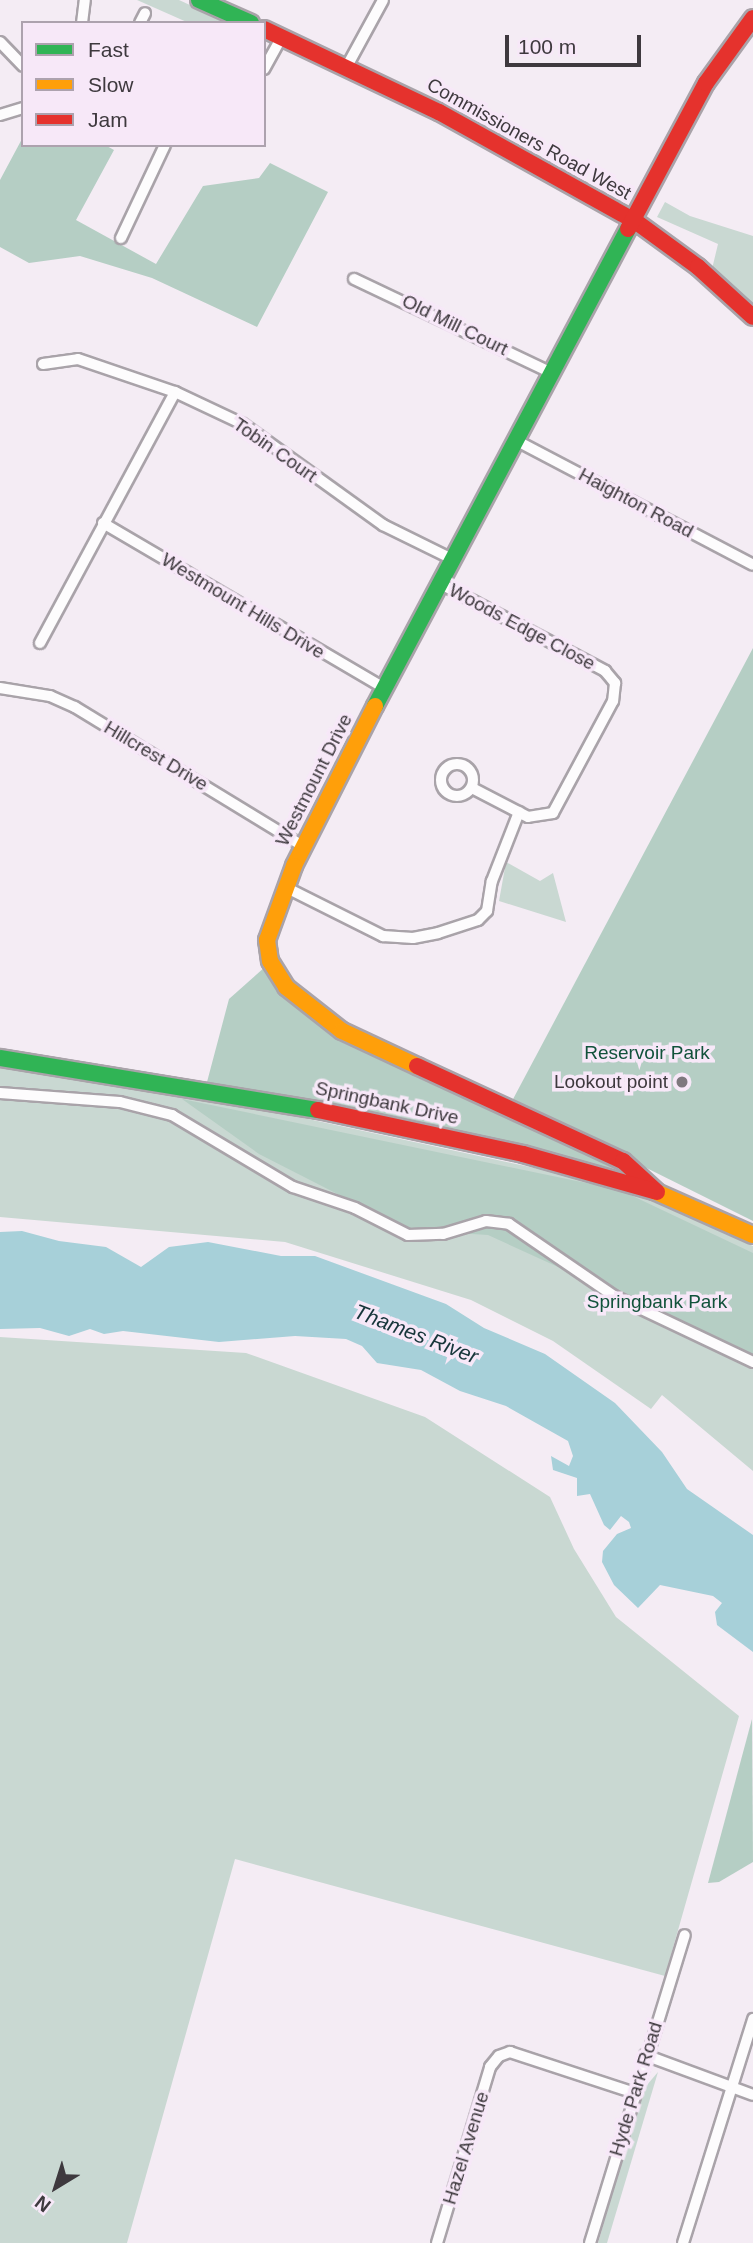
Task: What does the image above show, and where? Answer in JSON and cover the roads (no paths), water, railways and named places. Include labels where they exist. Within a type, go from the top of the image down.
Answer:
[{"type":"street","points":[[82,21],[85,0]]},
{"type":"street","points":[[199,0],[246,21]]},
{"type":"street","points":[[346,68],[383,0]]},
{"type":"street","name":"Westmount Drive","points":[[657,1192],[623,1161],[342,1031],[314,1012],[286,987],[270,961],[267,940],[285,887],[384,688],[519,442],[706,83],[753,18]]},
{"type":"street","name":"Commissioners Road West","points":[[266,30],[439,112],[635,221],[698,267],[753,317]]},
{"type":"street","points":[[266,65],[282,37]]},
{"type":"street","points":[[0,42],[21,64]]},
{"type":"street","points":[[0,115],[21,109]]},
{"type":"street","points":[[121,238],[164,147]]},
{"type":"street","name":"Old Mill Court","points":[[354,279],[555,374]]},
{"type":"street","name":"Tobin Court","points":[[43,364],[78,359],[175,392],[243,424],[383,525],[454,560]]},
{"type":"street","points":[[40,643],[175,392]]},
{"type":"street","name":"Haighton Road","points":[[519,442],[753,565]]},
{"type":"street","name":"Westmount Hills Drive","points":[[103,523],[384,688]]},
{"type":"street","name":"Woods Edge Close","points":[[441,583],[606,671],[615,683],[613,701],[552,813],[541,818],[519,812],[472,788]]},
{"type":"street","name":"Hillcrest Drive","points":[[0,688],[50,696],[75,706],[304,847]]},
{"type":"street","points":[[285,887],[383,936],[413,938],[438,933],[478,920],[487,911],[492,881],[519,812]]},
{"type":"street","name":"Springbank Drive","points":[[0,1058],[331,1112],[523,1154],[657,1192],[753,1235]]},
{"type":"street","points":[[0,1093],[120,1102],[172,1115],[293,1187],[355,1208],[408,1235],[443,1234],[486,1221],[509,1224],[614,1296],[753,1362]]},
{"type":"street","name":"Hyde Park Road","points":[[590,2243],[685,1935]]},
{"type":"street","points":[[683,2243],[753,2019]]},
{"type":"street","name":"Hazel Avenue","points":[[437,2243],[490,2067],[499,2056],[510,2052],[635,2092]]},
{"type":"street","points":[[646,2055],[753,2095]]},
{"type":"water","name":"Thames River","points":[[22,1231],[59,1241],[106,1247],[141,1267],[169,1247],[208,1242],[281,1256],[315,1256],[446,1304],[484,1328],[545,1354],[615,1403],[662,1452],[687,1489],[753,1535],[753,1652],[717,1625],[715,1612],[722,1603],[713,1596],[660,1585],[638,1608],[614,1585],[602,1562],[603,1551],[617,1534],[631,1528],[629,1522],[621,1516],[610,1530],[604,1525],[590,1494],[577,1496],[577,1478],[553,1470],[551,1456],[569,1466],[573,1456],[568,1441],[506,1406],[460,1391],[421,1370],[377,1363],[362,1346],[346,1339],[295,1336],[219,1342],[123,1331],[104,1334],[90,1329],[69,1336],[40,1328],[0,1329],[0,1232]]},
{"type":"place","name":"Lookout point","points":[[682,1082]]},
{"type":"park label","name":"Reservoir Park","points":[[647,1053]]},
{"type":"park label","name":"Springbank Park","points":[[657,1302]]}]
